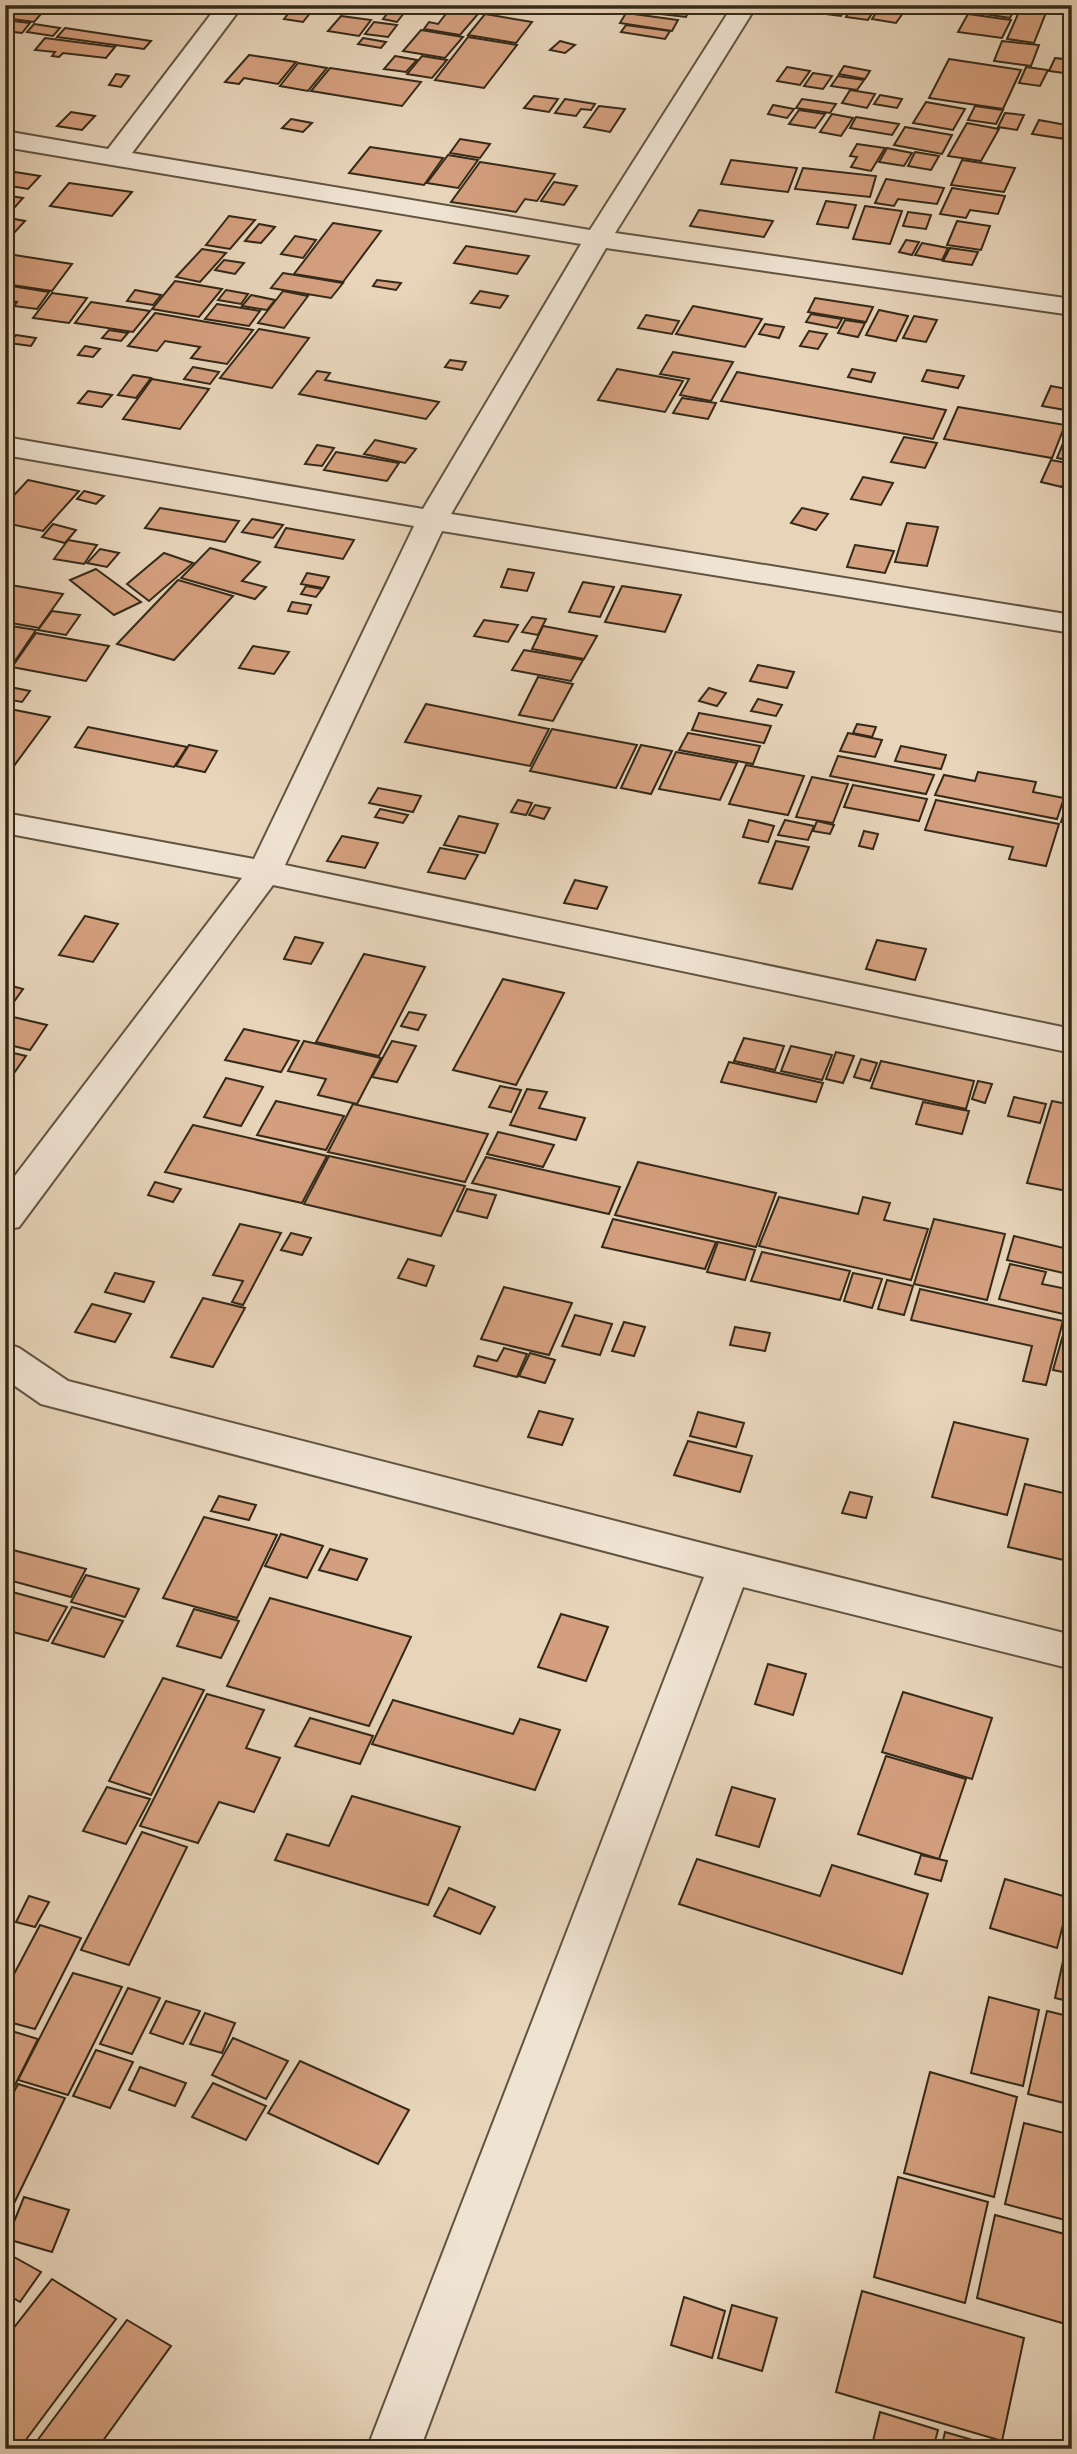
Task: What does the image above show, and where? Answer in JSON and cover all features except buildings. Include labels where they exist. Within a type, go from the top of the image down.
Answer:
[{"type":"street","points":[[116,156],[231,5]]},
{"type":"street","points":[[5,1217],[265,872],[432,520],[598,239],[745,5]]},
{"type":"street","points":[[5,139],[598,239],[1072,307]]},
{"type":"street","points":[[5,446],[432,520],[1072,624]]},
{"type":"street","points":[[5,823],[265,872],[1072,1041]]},
{"type":"street","points":[[5,1358],[55,1394],[1072,1652]]},
{"type":"street","points":[[393,2449],[729,1567]]}]
